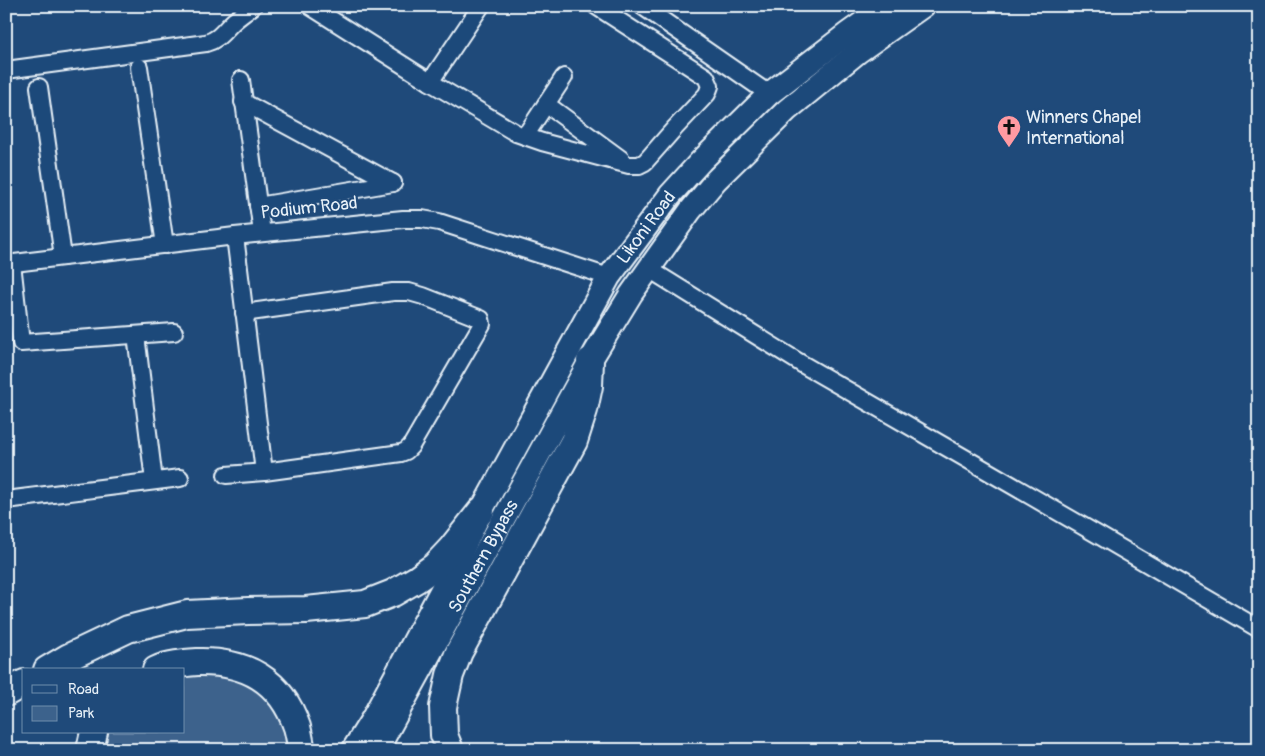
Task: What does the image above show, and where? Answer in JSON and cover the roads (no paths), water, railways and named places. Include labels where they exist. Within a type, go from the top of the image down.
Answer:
[{"type":"highway","points":[[450,750],[444,735],[443,707],[450,675],[459,652],[574,440],[584,410],[589,386],[590,361]]},
{"type":"highway","points":[[50,668],[128,629],[187,614],[306,610],[365,604],[394,593],[435,566],[481,511]]},
{"type":"highway","points":[[164,668],[184,663],[214,662],[233,665],[254,672],[270,683],[289,708],[297,728],[302,750]]},
{"type":"highway","points":[[6,693],[22,684]]},
{"type":"highway","points":[[90,750],[94,734]]},
{"type":"main road","name":"Likoni Road","points":[[481,511],[609,277],[670,195],[701,161],[769,94],[886,6]]},
{"type":"main road","name":"Likoni Road","points":[[590,361],[631,294],[690,211],[716,180],[787,110],[858,52],[924,6]]},
{"type":"main road","points":[[769,94],[787,110]]},
{"type":"main road","name":"Southern Bypass","points":[[377,750],[590,361]]},
{"type":"main road","name":"Southern Bypass","points":[[353,750],[373,718],[452,572],[481,511]]},
{"type":"street","points":[[6,70],[206,42],[220,36],[235,20],[253,6]]},
{"type":"street","points":[[310,6],[430,82],[516,133],[542,142],[629,165],[639,164],[645,162],[707,94],[710,86],[706,77],[596,6]]},
{"type":"street","points":[[430,82],[481,6]]},
{"type":"street","points":[[642,6],[769,94]]},
{"type":"street","points":[[139,67],[165,245]]},
{"type":"street","points":[[525,136],[564,77]]},
{"type":"street","points":[[240,80],[262,233]]},
{"type":"street","points":[[39,87],[63,257]]},
{"type":"street","points":[[244,102],[394,183],[258,206]]},
{"type":"street","points":[[546,104],[629,165]]},
{"type":"street","name":"Podium Road","points":[[9,264],[235,236],[404,218],[439,222],[609,277]]},
{"type":"street","points":[[235,236],[264,472]]},
{"type":"street","points":[[9,264],[14,344],[174,332]]},
{"type":"street","points":[[649,269],[802,364],[1259,629]]},
{"type":"street","points":[[226,475],[264,472],[406,451],[448,384],[482,324],[481,319],[409,292],[394,292],[244,313]]},
{"type":"street","points":[[136,335],[154,481]]},
{"type":"street","points":[[6,500],[180,478]]},
{"type":"place","name":"Winners Chapel International","points":[[1009,148]]}]
